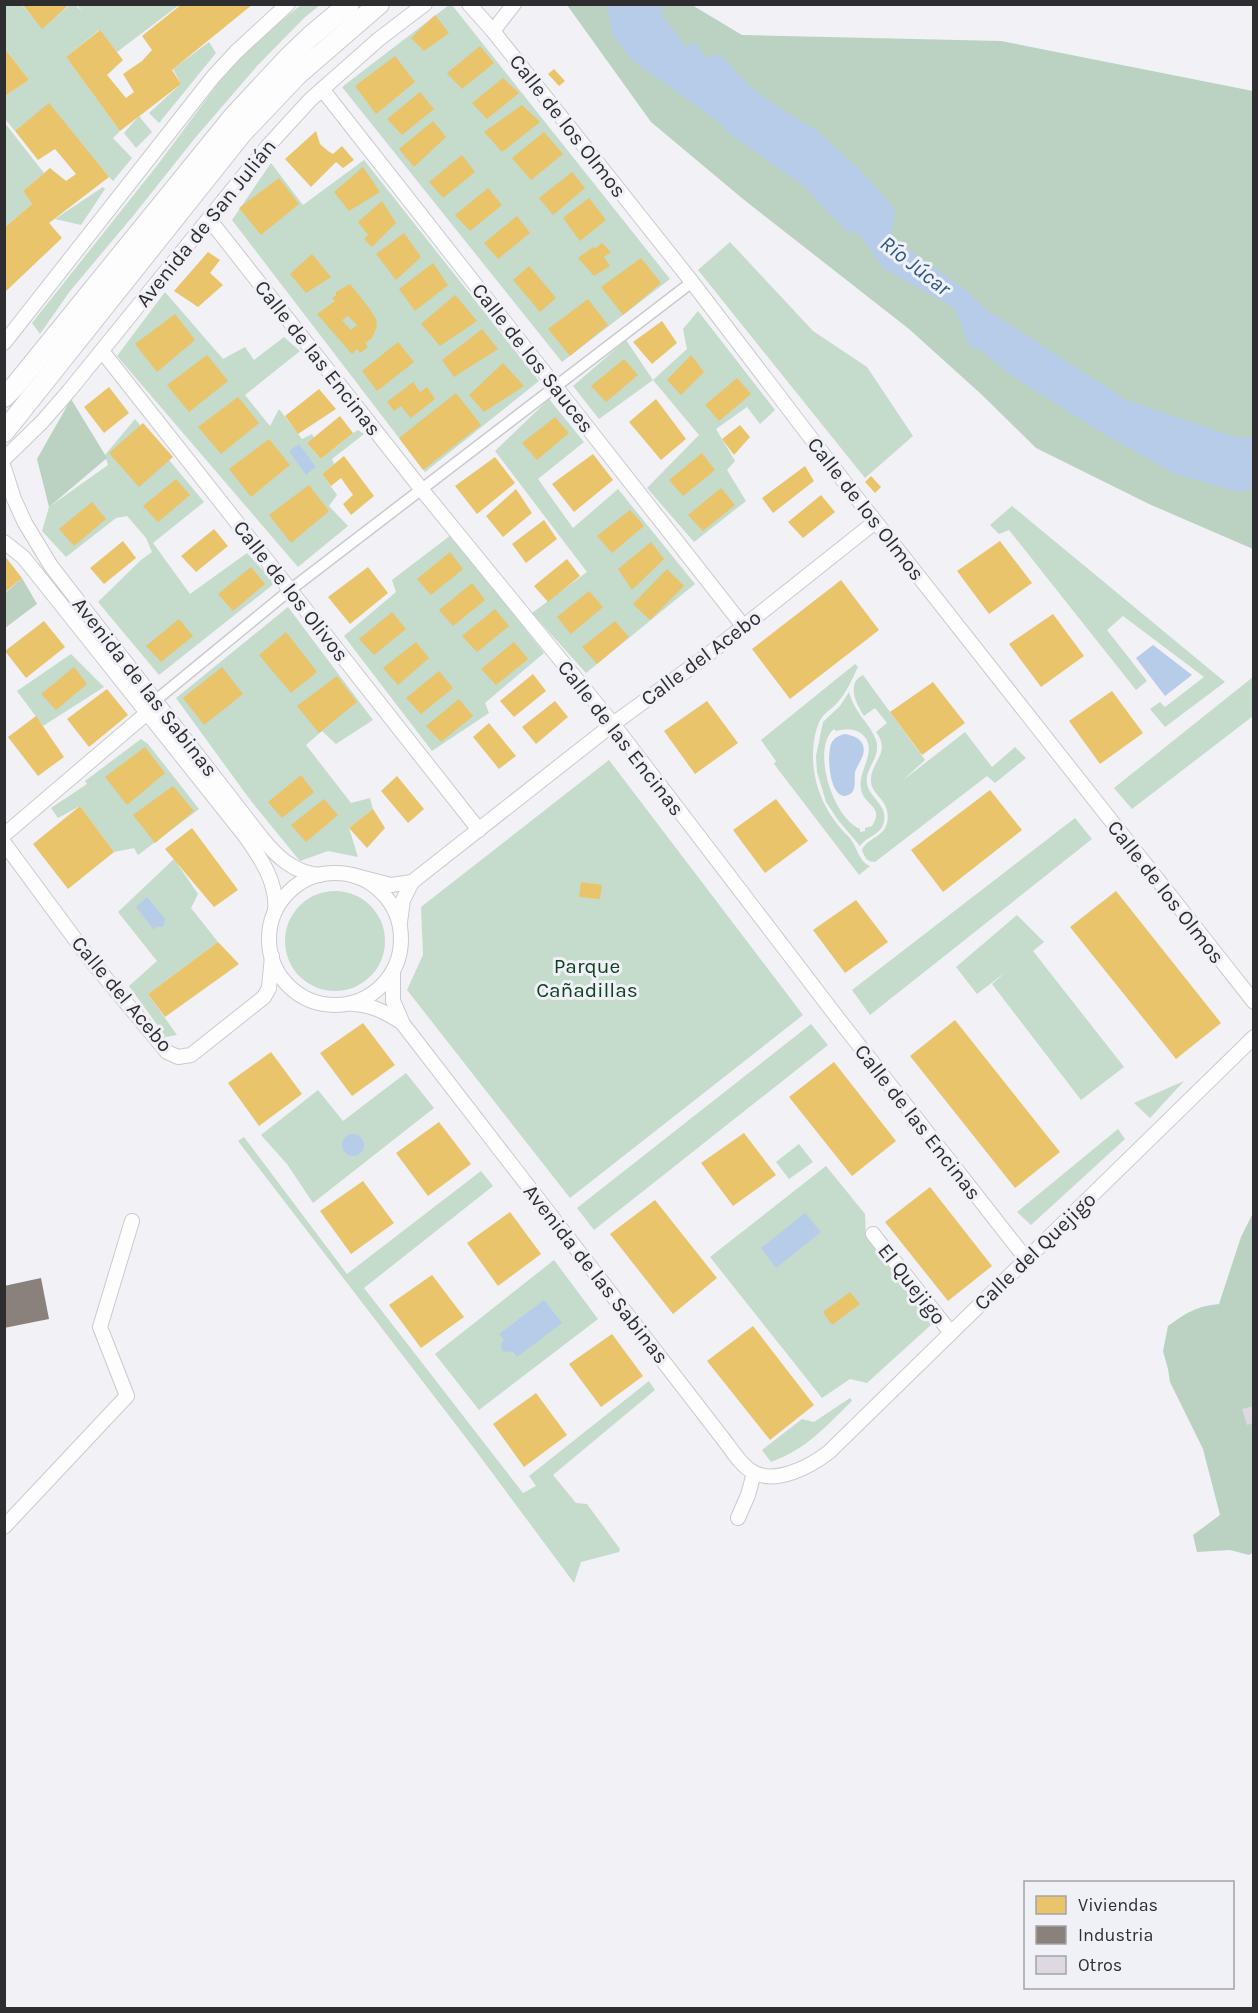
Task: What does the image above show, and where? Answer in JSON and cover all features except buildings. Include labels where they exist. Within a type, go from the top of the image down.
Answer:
[{"type":"main road","points":[[4,397],[234,116],[296,51],[349,4]]},
{"type":"main road","name":"Avenida de San Julián","points":[[4,432],[242,133],[297,75],[379,4]]},
{"type":"street","points":[[4,343],[213,77],[242,45],[288,4]]},
{"type":"street","name":"Avenida de San Julián","points":[[4,459],[42,422],[267,147],[309,100],[379,39],[425,4]]},
{"type":"street","name":"Calle de los Olmos","points":[[469,4],[493,31],[692,282],[875,522],[1254,1002]]},
{"type":"street","points":[[493,31],[514,4]]},
{"type":"street","name":"Calle de los Sauces","points":[[322,89],[744,627]]},
{"type":"street","name":"Calle de las Encinas","points":[[209,219],[422,490],[613,724],[840,1022],[1027,1260]]},
{"type":"street","points":[[156,700],[290,590],[692,282]]},
{"type":"street","name":"Calle de los Olivos","points":[[102,351],[479,830]]},
{"type":"street","name":"Avenida de las Sabinas","points":[[4,468],[25,523],[51,566],[268,847],[295,868],[303,872],[320,874]]},
{"type":"street","name":"Calle del Acebo","points":[[412,882],[613,724],[744,627],[875,522]]},
{"type":"street","name":"Avenida de las Sabinas","points":[[4,542],[36,573],[258,855],[275,893],[275,911]]},
{"type":"street","points":[[4,834],[147,713]]},
{"type":"street","name":"Calle del Acebo","points":[[4,843],[88,958],[167,1052],[178,1058],[191,1055],[264,997]]},
{"type":"street","points":[[331,873],[352,875],[391,885],[412,882],[403,900],[400,954],[393,971],[375,991],[367,997],[348,1004],[328,1005],[308,999],[291,988],[285,981],[275,965],[269,938],[275,911],[290,888],[320,874],[331,873]]},
{"type":"street","points":[[352,875],[372,884],[380,891],[393,907],[400,925]]},
{"type":"street","points":[[264,997],[269,988],[272,956]]},
{"type":"street","name":"Avenida de las Sabinas","points":[[393,971],[393,1001],[403,1024],[724,1440],[747,1468],[754,1473]]},
{"type":"street","points":[[264,997],[283,993],[300,999],[308,999]]},
{"type":"street","name":"Avenida de las Sabinas","points":[[348,1004],[377,1009],[403,1024]]},
{"type":"street","name":"Calle del Quejigo","points":[[754,1473],[765,1476],[779,1475],[807,1468],[829,1452],[1254,1037]]},
{"type":"street","points":[[4,1527],[127,1396],[100,1327],[132,1221]]},
{"type":"street","name":"El Quejigo","points":[[873,1234],[951,1333]]},
{"type":"street","points":[[738,1518],[754,1473]]},
{"type":"green space","points":[[5,5],[22,5],[42,28],[70,5],[75,5],[82,11],[77,5],[179,5],[117,52],[99,30],[66,57],[120,131],[113,138],[132,158],[113,181],[49,104],[15,131],[5,119],[5,96],[29,80],[5,49]]},
{"type":"green space","points":[[301,5],[320,5],[257,66],[195,138],[70,291],[40,334],[32,323],[159,163],[240,54]]},
{"type":"green space","points":[[452,5],[670,279],[562,362],[342,87]]},
{"type":"green space","points":[[567,5],[692,5],[742,35],[1001,41],[1253,91],[1253,549],[1149,504],[1036,448],[909,329],[743,199],[651,122]]},
{"type":"green space","points":[[209,42],[216,53],[159,123],[149,113],[181,84],[173,69]]},
{"type":"green space","points":[[139,116],[152,132],[136,148],[124,133]]},
{"type":"green space","points":[[4,122],[44,173],[23,191],[32,204],[4,228]]},
{"type":"green space","points":[[364,160],[539,381],[425,472],[232,220],[271,163],[303,205]]},
{"type":"green space","points":[[103,187],[105,189],[81,225],[55,219]]},
{"type":"green space","points":[[730,242],[813,331],[867,367],[913,436],[865,478],[698,270]]},
{"type":"green space","points":[[165,292],[223,359],[245,347],[254,360],[284,337],[300,351],[245,395],[270,426],[279,409],[302,439],[312,434],[314,438],[307,443],[321,459],[358,430],[364,434],[332,459],[334,464],[322,474],[337,495],[329,506],[348,526],[298,567],[117,356]]},
{"type":"green space","points":[[698,311],[775,410],[760,424],[747,407],[716,429],[735,461],[727,470],[746,501],[694,542],[647,488],[699,435],[653,380],[687,349],[683,329]]},
{"type":"green space","points":[[626,340],[653,380],[599,419],[573,386]]},
{"type":"green space","points":[[71,399],[107,458],[49,507],[37,459]]},
{"type":"green space","points":[[549,399],[584,442],[538,479],[573,528],[618,489],[695,584],[586,673],[532,613],[587,572],[495,451]]},
{"type":"green space","points":[[135,419],[204,502],[153,543],[190,594],[247,553],[275,583],[159,675],[98,602],[152,552],[146,538],[127,516],[116,518],[66,557],[42,531],[49,507],[108,465],[105,455]]},
{"type":"green space","points":[[1012,506],[1225,682],[1165,727],[1150,709],[1160,702],[1165,707],[1204,677],[1123,616],[1107,630],[1147,681],[1136,690],[1009,530],[999,534],[990,525]]},
{"type":"green space","points":[[451,535],[544,653],[485,703],[489,713],[432,751],[344,636],[396,592],[392,580]]},
{"type":"green space","points":[[22,578],[37,604],[5,628],[5,593]]},
{"type":"green space","points":[[288,607],[373,720],[336,744],[322,731],[306,745],[351,803],[370,798],[373,809],[349,828],[358,857],[328,851],[300,861],[251,801],[176,698]]},
{"type":"green space","points":[[71,654],[104,687],[43,726],[17,691]]},
{"type":"green space","points":[[855,664],[858,667],[846,691],[820,721],[815,735],[813,755],[816,781],[825,805],[852,841],[860,857],[870,866],[859,875],[774,764],[776,761],[761,740]]},
{"type":"green space","points":[[863,675],[925,760],[902,781],[965,732],[992,767],[1015,747],[1026,758],[995,783],[987,776],[875,862],[867,859],[862,850],[883,831],[887,823],[887,809],[874,791],[871,781],[882,746],[876,732],[887,723],[875,708],[864,716],[858,706],[854,688],[855,683]]},
{"type":"green space","points":[[1253,677],[1253,716],[1132,809],[1114,788]]},
{"type":"green space","points":[[849,692],[873,734],[877,746],[877,752],[868,773],[867,784],[884,813],[883,825],[876,834],[860,846],[826,802],[817,772],[816,756],[823,722],[840,706]],"holes":[[[834,729],[836,731],[848,729],[859,732],[866,738],[869,752],[862,774],[861,789],[876,814],[872,826],[865,828],[865,831],[860,832],[860,829],[841,811],[828,782],[824,751],[827,738]]]},
{"type":"green space","points":[[141,739],[148,744],[199,809],[138,855],[134,848],[114,852],[80,806],[58,818],[51,808],[87,784],[85,781]]},
{"type":"green space","name":"Parque Cañadillas","points":[[609,760],[803,1015],[570,1198],[407,990],[423,955],[421,907]]},
{"type":"green space","points":[[1075,818],[1092,839],[870,1015],[852,990]]},
{"type":"green space","points":[[174,859],[198,894],[191,908],[218,942],[148,994],[177,1035],[166,1037],[129,986],[157,961],[118,912]]},
{"type":"green space","points":[[335,891],[354,894],[371,905],[382,922],[385,941],[382,960],[371,977],[354,988],[335,991],[316,988],[299,977],[288,960],[285,941],[288,922],[299,905],[316,894]]},
{"type":"green space","points":[[1017,915],[1044,942],[1033,951],[1124,1067],[1081,1100],[992,984],[1007,971],[977,994],[956,967]]},
{"type":"green space","points":[[811,1024],[828,1045],[594,1230],[577,1208]]},
{"type":"green space","points":[[406,1073],[434,1108],[313,1203],[287,1164],[261,1135],[318,1090],[343,1121]]},
{"type":"green space","points":[[1184,1081],[1150,1118],[1134,1103]]},
{"type":"green space","points":[[1118,1129],[1125,1139],[1031,1225],[1017,1212]]},
{"type":"green space","points":[[244,1137],[347,1274],[481,1171],[493,1186],[364,1288],[523,1493],[536,1486],[529,1476],[649,1381],[655,1390],[553,1475],[576,1503],[587,1504],[620,1549],[619,1552],[581,1562],[574,1583],[470,1443],[238,1141]]},
{"type":"green space","points":[[799,1144],[813,1162],[789,1179],[776,1162]]},
{"type":"green space","points":[[826,1166],[865,1214],[866,1237],[932,1324],[867,1383],[850,1379],[822,1398],[710,1257]]},
{"type":"green space","points":[[1253,1213],[1254,1552],[1249,1555],[1230,1550],[1197,1552],[1193,1535],[1220,1515],[1203,1449],[1170,1382],[1163,1351],[1168,1326],[1192,1311],[1204,1306],[1219,1304],[1241,1237]]},
{"type":"green space","points":[[554,1260],[598,1319],[479,1410],[435,1354]]},
{"type":"green space","points":[[850,1398],[852,1401],[833,1420],[795,1450],[771,1462],[762,1450],[802,1419],[814,1422]]},
{"type":"water","name":"Río Júcar","points":[[607,5],[662,5],[662,15],[686,47],[696,42],[705,58],[720,54],[746,83],[773,104],[816,130],[859,169],[895,209],[891,237],[965,289],[983,307],[1126,400],[1232,436],[1253,438],[1253,489],[1239,492],[1175,474],[1099,431],[1009,374],[981,350],[970,347],[954,308],[884,269],[859,234],[846,231],[805,187],[730,134],[718,121],[633,61],[613,36]]},
{"type":"water","points":[[299,444],[316,467],[306,475],[289,451]]},
{"type":"water","points":[[1153,645],[1192,675],[1165,696],[1136,658]]},
{"type":"water","points":[[844,734],[862,742],[864,750],[855,772],[853,791],[845,796],[835,789],[829,764],[832,742]]},
{"type":"water","points":[[147,897],[166,920],[164,926],[156,926],[154,930],[136,907]]},
{"type":"water","points":[[349,1134],[357,1134],[364,1141],[364,1149],[357,1156],[349,1156],[342,1149],[342,1141]]},
{"type":"water","points":[[805,1213],[821,1232],[776,1268],[761,1248]]},
{"type":"water","points":[[544,1300],[562,1323],[517,1357],[513,1352],[502,1351],[501,1344],[504,1340],[499,1334]]}]
